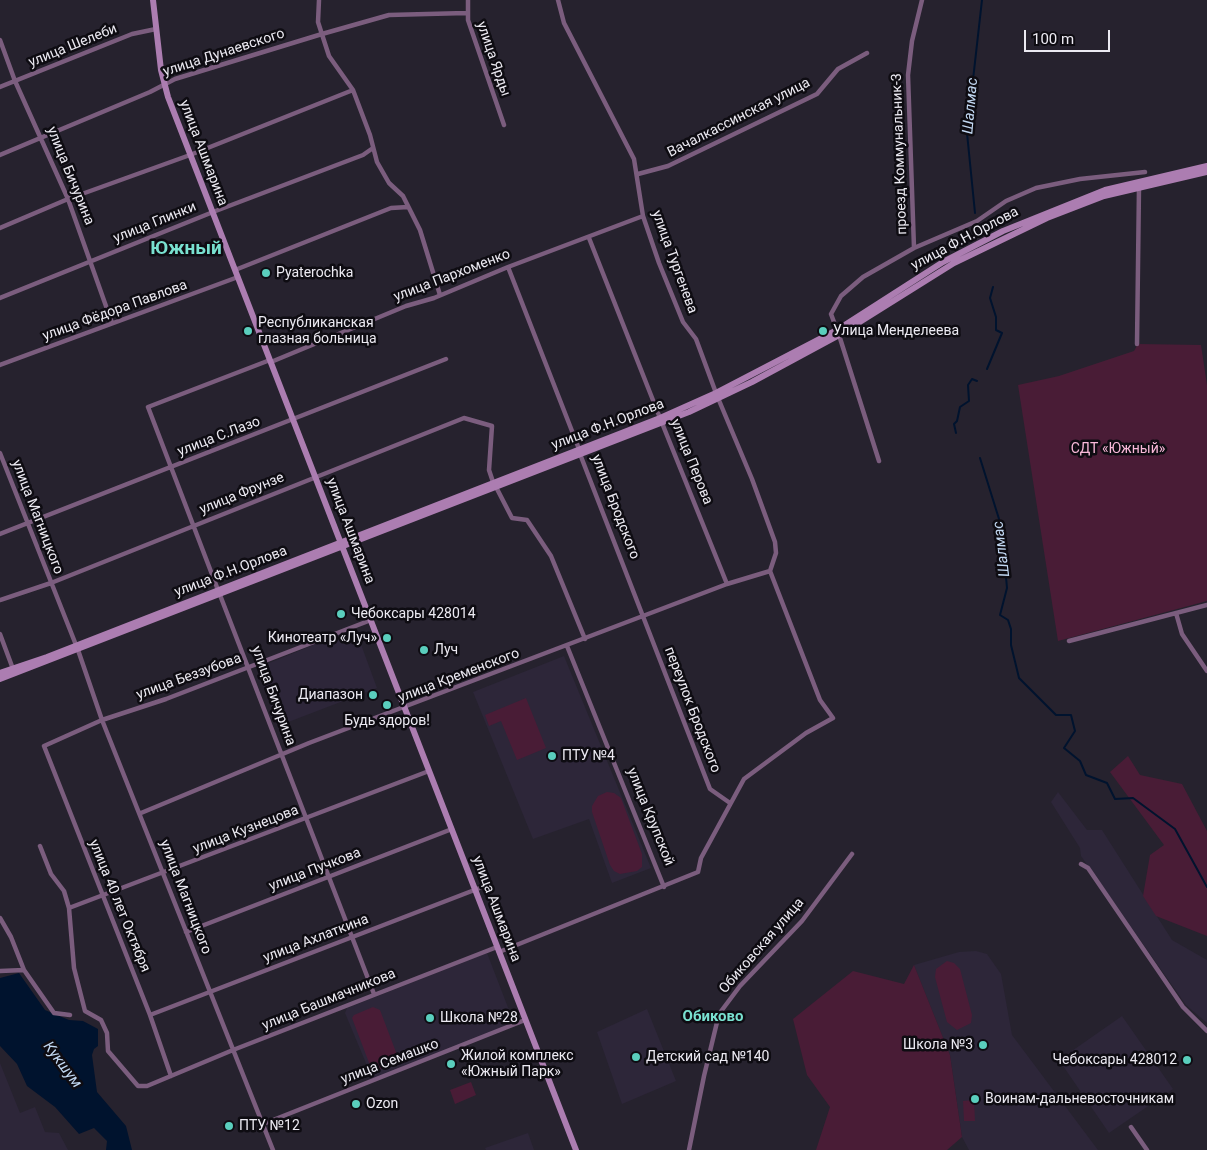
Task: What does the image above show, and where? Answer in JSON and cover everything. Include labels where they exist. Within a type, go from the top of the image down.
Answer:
[{"type":"street","name":"улица Ашмарина","points":[[153,0],[164,84],[576,1150]]},
{"type":"street","points":[[319,0],[318,22],[322,34],[336,67],[353,90],[377,162],[389,182],[403,196],[420,230],[440,295]]},
{"type":"street","name":"улица Ярды","points":[[468,0],[466,13],[504,125]]},
{"type":"street","name":"улица Тургенева","points":[[558,0],[564,23],[626,141],[638,174],[643,216],[683,322],[696,339],[717,396],[752,478],[775,542],[776,554],[770,571]]},
{"type":"street","name":"проезд Коммунальник-3","points":[[914,248],[908,74],[912,41],[922,0]]},
{"type":"street","name":"улица Дунаевского","points":[[0,155],[42,139],[150,92],[164,84],[322,34],[384,16],[466,13]]},
{"type":"street","name":"улица Шелеби","points":[[0,87],[132,34],[156,29]]},
{"type":"street","name":"улица Бичурина","points":[[0,40],[68,199],[112,323]]},
{"type":"street","name":"Вачалкассинская улица","points":[[638,174],[668,166],[817,94],[838,69],[867,53]]},
{"type":"street","points":[[0,228],[68,199],[190,154],[353,90]]},
{"type":"street","name":"улица Глинки","points":[[0,298],[212,212],[363,154],[373,148]]},
{"type":"street","name":"улица Ф.Н.Орлова","points":[[0,679],[661,421],[717,396],[838,332],[954,263],[1008,236],[1077,205],[1139,184],[1207,166]]},
{"type":"street","points":[[879,461],[831,314],[849,288],[877,268],[914,248],[977,221],[998,205],[1036,188],[1080,179],[1145,172]]},
{"type":"street","name":"улица Ф.Н.Орлова","points":[[1147,182],[1207,172]]},
{"type":"street","points":[[1137,344],[1139,184]]},
{"type":"street","name":"улица Фёдора Павлова","points":[[0,365],[236,274],[391,208],[408,207]]},
{"type":"street","name":"улица Пархоменко","points":[[148,407],[270,361],[406,306],[440,295],[508,266],[589,238],[598,231],[643,216]]},
{"type":"street","name":"улица Перова","points":[[589,238],[727,584]]},
{"type":"street","name":"улица Бродского","points":[[508,266],[644,616]]},
{"type":"street","name":"улица С.Лазо","points":[[0,534],[446,359]]},
{"type":"street","name":"улица Бичурина","points":[[148,407],[192,526],[250,667],[282,756],[354,936],[374,994]]},
{"type":"street","name":"улица Фрунзе","points":[[0,600],[51,583],[464,418],[492,426],[489,470],[495,485]]},
{"type":"street","name":"улица Магницкого","points":[[0,453],[77,648],[102,720],[141,813],[162,873],[273,1150]]},
{"type":"street","points":[[495,485],[512,518],[527,520],[551,556],[585,639]]},
{"type":"street","name":"улица Кременского","points":[[141,813],[282,756],[727,584],[770,571]]},
{"type":"street","name":"улица Башмачникова","points":[[69,908],[74,968],[85,1011],[100,1020],[107,1033],[108,1051],[138,1086],[146,1086],[374,994],[498,949],[698,872],[701,858],[744,779],[806,733],[833,718],[820,700],[770,571]]},
{"type":"street","points":[[1070,640],[1207,605]]},
{"type":"street","points":[[1176,613],[1182,634],[1207,671]]},
{"type":"street","name":"переулок Бродского","points":[[644,616],[710,789],[730,803]]},
{"type":"street","name":"улица Беззубова","points":[[44,746],[102,720],[250,667],[371,620]]},
{"type":"street","points":[[0,634],[13,669]]},
{"type":"street","name":"улица Крупской","points":[[567,646],[664,886]]},
{"type":"street","name":"улица Ф.Н.Орлова","points":[[0,673],[77,648]]},
{"type":"street","name":"улица 40 лет Октября","points":[[44,746],[150,1014],[171,1076]]},
{"type":"street","name":"улица Кузнецова","points":[[69,908],[430,772]]},
{"type":"street","name":"улица Пучкова","points":[[186,932],[452,829]]},
{"type":"street","points":[[40,846],[51,874],[64,891],[69,908]]},
{"type":"street","name":"Обиковская улица","points":[[689,1150],[719,1014],[740,986],[802,921],[852,854]]},
{"type":"street","points":[[1080,864],[1088,868],[1184,1007],[1207,1031]]},
{"type":"street","name":"улица Ахлаткина","points":[[150,1014],[490,884]]},
{"type":"street","points":[[0,918],[11,937],[24,970],[54,1013],[70,1015]]},
{"type":"street","points":[[0,971],[24,970]]},
{"type":"street","name":"улица Семашко","points":[[263,1124],[525,1020]]},
{"type":"street","points":[[1131,1126],[1147,1150]]},
{"type":"shaded area","points":[[355,628],[377,688],[278,726],[257,668]]},
{"type":"shaded area","name":"ПТУ №4","points":[[564,656],[651,868],[612,883],[589,819],[533,839],[473,692]]},
{"type":"shaded area","points":[[1058,792],[1087,830],[1102,830],[1172,940],[1207,960],[1207,1023],[1186,1005],[1081,856],[1080,848],[1051,802]]},
{"type":"shaded area","name":"Школа №3","points":[[976,951],[987,954],[1001,974],[1012,1035],[1098,1150],[969,1150],[962,1137],[950,1055],[914,965],[959,952]]},
{"type":"shaded area","name":"Школа №28","points":[[487,953],[514,1023],[373,1080],[345,1013],[347,1008]]},
{"type":"shaded area","name":"Детский сад №140","points":[[647,1009],[676,1081],[622,1104],[597,1032]]},
{"type":"shaded area","points":[[1122,1016],[1173,1089],[1109,1133],[1059,1060]]},
{"type":"shaded area","points":[[0,1063],[20,1113],[35,1107],[45,1132],[59,1133],[68,1150],[0,1150]]},
{"type":"shaded area","points":[[528,1133],[534,1150],[486,1150],[485,1148]]},
{"type":"green space","name":"СДТ «Южный»","points":[[1138,344],[1201,345],[1207,385],[1207,601],[1058,641],[1018,385],[1059,376],[1134,351]]},
{"type":"green space","points":[[526,698],[546,748],[517,760],[501,721],[489,726],[485,715]]},
{"type":"green space","points":[[1128,756],[1140,775],[1182,784],[1207,831],[1207,936],[1156,916],[1143,896],[1150,855],[1164,845],[1110,772]]},
{"type":"green space","points":[[607,792],[614,793],[621,798],[642,854],[642,867],[637,871],[620,874],[614,871],[610,865],[592,812],[592,806],[598,796]]},
{"type":"green space","points":[[947,961],[954,963],[960,969],[972,1015],[971,1023],[957,1030],[947,1022],[935,977],[936,969]]},
{"type":"green space","points":[[914,965],[950,1055],[962,1137],[947,1150],[816,1150],[830,1107],[807,1075],[793,1019],[853,971],[904,984]]},
{"type":"green space","points":[[373,1007],[380,1010],[399,1060],[375,1071],[371,1068],[352,1018],[354,1015]]},
{"type":"green space","points":[[471,1082],[476,1095],[455,1104],[450,1090]]},
{"type":"green space","points":[[974,1100],[975,1121],[964,1121],[963,1101]]},
{"type":"water","name":"Кукшум","points":[[19,973],[45,1010],[69,1020],[83,1021],[98,1029],[98,1046],[94,1049],[92,1055],[97,1092],[126,1126],[132,1150],[106,1150],[107,1141],[94,1128],[79,1134],[55,1107],[27,1086],[17,1064],[0,1046],[0,978]]},
{"type":"waterway","name":"Шалмас","points":[[975,213],[967,133],[982,0]]},
{"type":"waterway","name":"Шалмас","points":[[987,369],[1002,333],[996,330],[996,317],[990,298],[993,287]]},
{"type":"waterway","name":"Шалмас","points":[[956,433],[954,424],[957,421],[960,407],[969,401],[968,385],[972,379],[977,381]]},
{"type":"waterway","name":"Шалмас","points":[[980,458],[999,519],[1002,571],[1006,577],[1007,588],[1000,615],[1008,620],[1011,629],[1011,645],[1019,678],[1056,715],[1071,715],[1075,731],[1064,748],[1080,761],[1086,775],[1107,783],[1115,799],[1133,798],[1175,829],[1207,887]]},
{"type":"place","name":"Pyaterochka","points":[[266,273]]},
{"type":"place","name":"Республиканская глазная больница","points":[[248,331]]},
{"type":"place","name":"Улица Менделеева","points":[[823,331]]},
{"type":"place","name":"Чебоксары 428014","points":[[341,614]]},
{"type":"place","name":"Кинотеатр «Луч»","points":[[387,638]]},
{"type":"place","name":"Луч","points":[[424,650]]},
{"type":"place","name":"Диапазон","points":[[373,695]]},
{"type":"place","name":"Будь здоров!","points":[[387,705]]},
{"type":"place","name":"ПТУ №4","points":[[552,756]]},
{"type":"place","name":"Школа №28","points":[[430,1018]]},
{"type":"place","name":"Школа №3","points":[[983,1045]]},
{"type":"place","name":"Детский сад №140","points":[[636,1057]]},
{"type":"place","name":"Чебоксары 428012","points":[[1187,1060]]},
{"type":"place","name":"Жилой комплекс «Южный Парк»","points":[[451,1064]]},
{"type":"place","name":"Воинам-дальневосточникам","points":[[975,1099]]},
{"type":"place","name":"Ozon","points":[[356,1104]]},
{"type":"place","name":"ПТУ №12","points":[[229,1126]]},
{"type":"district","name":"Южный","points":[[186,249]]},
{"type":"district","name":"Обиково","points":[[713,1017]]}]
